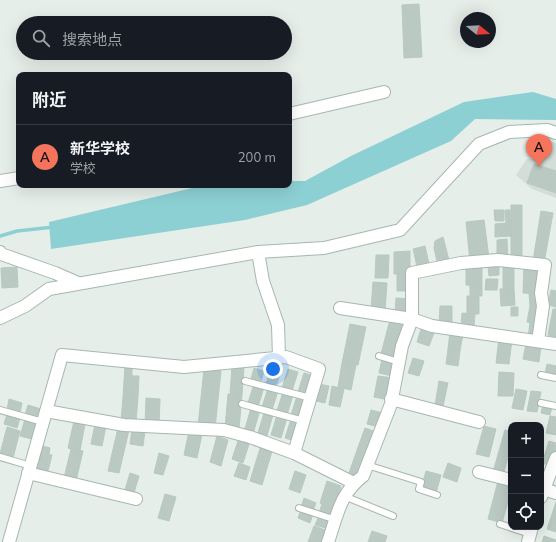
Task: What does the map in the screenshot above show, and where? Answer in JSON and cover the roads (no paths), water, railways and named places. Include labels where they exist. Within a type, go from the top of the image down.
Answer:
[{"type":"street","points":[[292,113],[384,92]]},
{"type":"street","points":[[0,318],[25,306],[49,289],[258,252],[324,248],[400,230],[479,144],[509,132],[547,130],[556,133]]},
{"type":"street","points":[[0,181],[16,178]]},
{"type":"street","points":[[258,252],[264,281],[278,325],[279,357]]},
{"type":"street","points":[[0,253],[78,283]]},
{"type":"street","points":[[328,542],[344,496],[354,483],[363,476],[368,465],[391,399],[402,346],[412,319],[412,273],[461,262],[498,260],[545,265],[541,293],[543,306],[538,341]]},
{"type":"street","points":[[340,308],[412,319],[432,326],[556,344]]},
{"type":"street","points":[[9,542],[62,356],[184,367],[286,357],[319,370],[294,453]]},
{"type":"street","points":[[391,399],[479,422]]},
{"type":"street","points":[[45,416],[124,425],[224,430],[250,437],[294,453],[354,483]]},
{"type":"street","points":[[544,486],[556,458]]},
{"type":"street","points":[[29,470],[136,499]]},
{"type":"street","points":[[479,472],[508,479]]},
{"type":"street","points":[[544,491],[556,493]]},
{"type":"lane","points":[[379,356],[399,362]]},
{"type":"lane","points":[[541,375],[556,378]]},
{"type":"lane","points":[[245,381],[311,398]]},
{"type":"lane","points":[[541,403],[556,406]]},
{"type":"lane","points":[[242,404],[304,421]]},
{"type":"lane","points":[[0,410],[45,416]]},
{"type":"lane","points":[[0,457],[29,470]]},
{"type":"lane","points":[[368,465],[421,482],[419,488],[437,495]]},
{"type":"lane","points":[[344,496],[392,516]]},
{"type":"lane","points":[[299,508],[336,520]]},
{"type":"lane","points":[[500,524],[530,534]]},
{"type":"water","points":[[533,92],[556,99],[556,120],[475,119],[451,141],[307,205],[245,220],[51,249],[49,222],[192,188],[292,188],[292,181],[305,181],[351,156],[464,102]]},
{"type":"waterway","points":[[0,236],[17,231],[54,227]]},
{"type":"place","name":"新华学校","points":[[539,167]]}]
